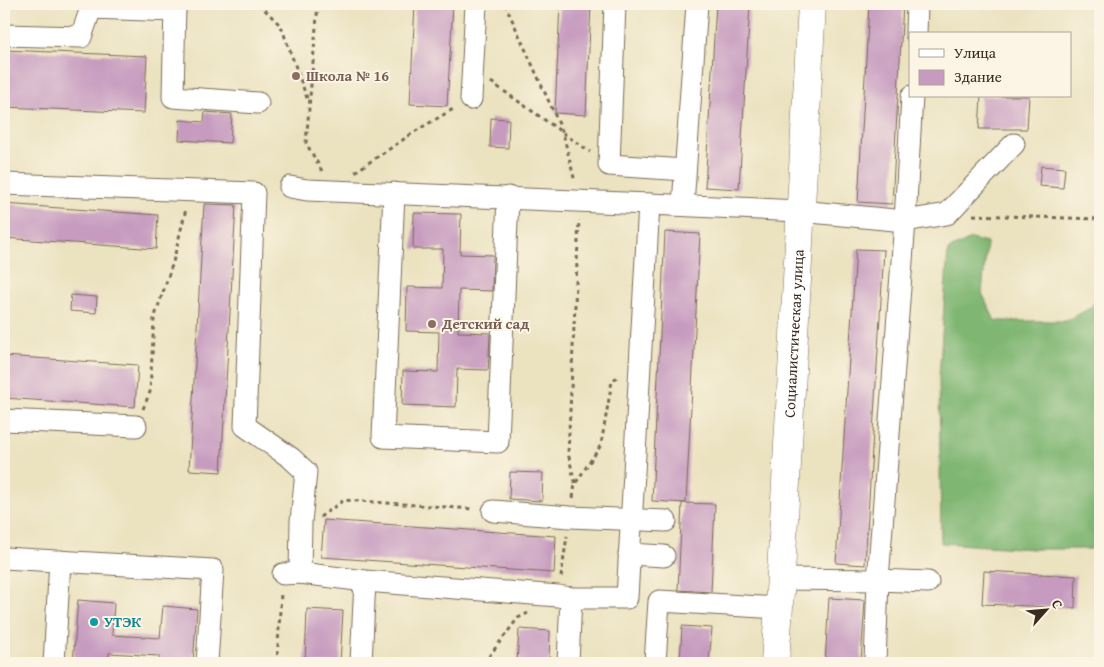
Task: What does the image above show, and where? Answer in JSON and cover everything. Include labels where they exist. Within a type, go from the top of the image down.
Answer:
[{"type":"main road","name":"Социалистическая улица","points":[[775,663],[812,4]]},
{"type":"lane","points":[[470,99],[476,4]]},
{"type":"lane","points":[[616,4],[609,165],[685,170]]},
{"type":"lane","points":[[683,205],[697,4]]},
{"type":"lane","points":[[916,32],[917,4]]},
{"type":"lane","points":[[4,35],[81,37],[91,8],[175,7],[173,97],[258,103]]},
{"type":"lane","points":[[875,663],[878,580],[905,221],[912,98]]},
{"type":"lane","points":[[290,187],[306,190],[580,200],[800,211],[905,221],[947,214],[1014,144]]},
{"type":"lane","points":[[4,184],[254,193],[246,426],[291,458],[306,472],[301,522],[291,574],[564,597],[627,598],[779,608]]},
{"type":"lane","points":[[394,193],[383,437],[498,442],[508,197]]},
{"type":"lane","points":[[627,598],[649,204]]},
{"type":"lane","points":[[4,420],[136,426]]},
{"type":"lane","points":[[493,511],[666,522]]},
{"type":"lane","points":[[629,554],[664,556]]},
{"type":"lane","points":[[4,558],[213,570],[208,663]]},
{"type":"lane","points":[[54,663],[60,561]]},
{"type":"lane","points":[[781,579],[928,582]]},
{"type":"lane","points":[[361,663],[365,581]]},
{"type":"lane","points":[[564,597],[568,663]]},
{"type":"lane","points":[[655,663],[660,601]]},
{"type":"path","points":[[259,4],[280,26],[309,104]]},
{"type":"path","points":[[318,4],[306,143],[323,172]]},
{"type":"path","points":[[484,663],[518,618],[564,597],[570,517],[575,484],[568,453],[580,200],[563,133],[505,4]]},
{"type":"path","points":[[472,69],[609,165]]},
{"type":"path","points":[[354,172],[419,129],[470,99]]},
{"type":"path","points":[[136,426],[150,392],[154,319],[174,262],[186,210],[181,191]]},
{"type":"path","points":[[947,214],[1100,219]]},
{"type":"path","points":[[575,484],[601,445],[612,381],[640,359]]},
{"type":"path","points":[[301,522],[315,521],[344,500],[493,511]]},
{"type":"path","points":[[277,663],[291,574]]},
{"type":"green space","points":[[971,239],[987,243],[982,293],[995,321],[1066,321],[1090,308],[1100,295],[1100,549],[1033,549],[941,543],[939,377],[948,250]]},
{"type":"building","points":[[415,4],[453,4],[447,106],[410,104]]},
{"type":"building","points":[[560,4],[591,4],[586,115],[555,113]]},
{"type":"building","points":[[716,4],[750,4],[739,189],[705,187]]},
{"type":"building","points":[[869,4],[903,4],[892,204],[858,202]]},
{"type":"building","points":[[4,50],[147,56],[144,113],[4,107]]},
{"type":"building","points":[[981,98],[1029,98],[1027,129],[979,129]]},
{"type":"building","points":[[205,112],[232,114],[230,143],[179,140],[180,120],[204,122]]},
{"type":"building","points":[[491,118],[509,119],[508,148],[490,147]]},
{"type":"building","points":[[1041,166],[1065,168],[1063,188],[1039,186]]},
{"type":"building","points":[[4,204],[158,215],[156,249],[4,238]]},
{"type":"building","points":[[204,204],[236,205],[221,472],[189,470]]},
{"type":"building","points":[[414,213],[461,214],[460,254],[493,255],[492,291],[459,290],[458,332],[490,333],[488,370],[457,369],[456,407],[402,405],[403,371],[438,372],[439,332],[406,331],[407,287],[442,288],[443,249],[413,249]]},
{"type":"building","points":[[665,232],[700,234],[686,503],[652,501]]},
{"type":"building","points":[[856,249],[884,250],[865,565],[836,563]]},
{"type":"building","points":[[71,295],[97,297],[96,313],[70,311]]},
{"type":"building","points":[[4,356],[138,365],[135,407],[4,398]]},
{"type":"building","points":[[510,472],[543,473],[542,501],[509,499]]},
{"type":"building","points":[[682,503],[715,504],[711,592],[678,590]]},
{"type":"building","points":[[324,520],[556,536],[554,573],[321,557]]},
{"type":"building","points":[[984,571],[1076,576],[1075,608],[982,604]]},
{"type":"building","points":[[829,598],[865,600],[861,663],[825,663]]},
{"type":"building","name":"УТЭК","points":[[78,600],[114,603],[112,635],[160,638],[163,606],[197,609],[193,663],[159,663],[159,656],[109,653],[108,663],[73,663]]},
{"type":"building","points":[[307,609],[343,611],[340,663],[305,663]]},
{"type":"building","points":[[682,626],[712,628],[709,663],[680,663]]},
{"type":"building","points":[[519,629],[550,631],[549,663],[517,663]]},
{"type":"place","name":"Школа № 16","points":[[296,76]]},
{"type":"place","name":"Детский сад","points":[[432,324]]},
{"type":"place","name":"УТЭК","points":[[94,622]]}]
